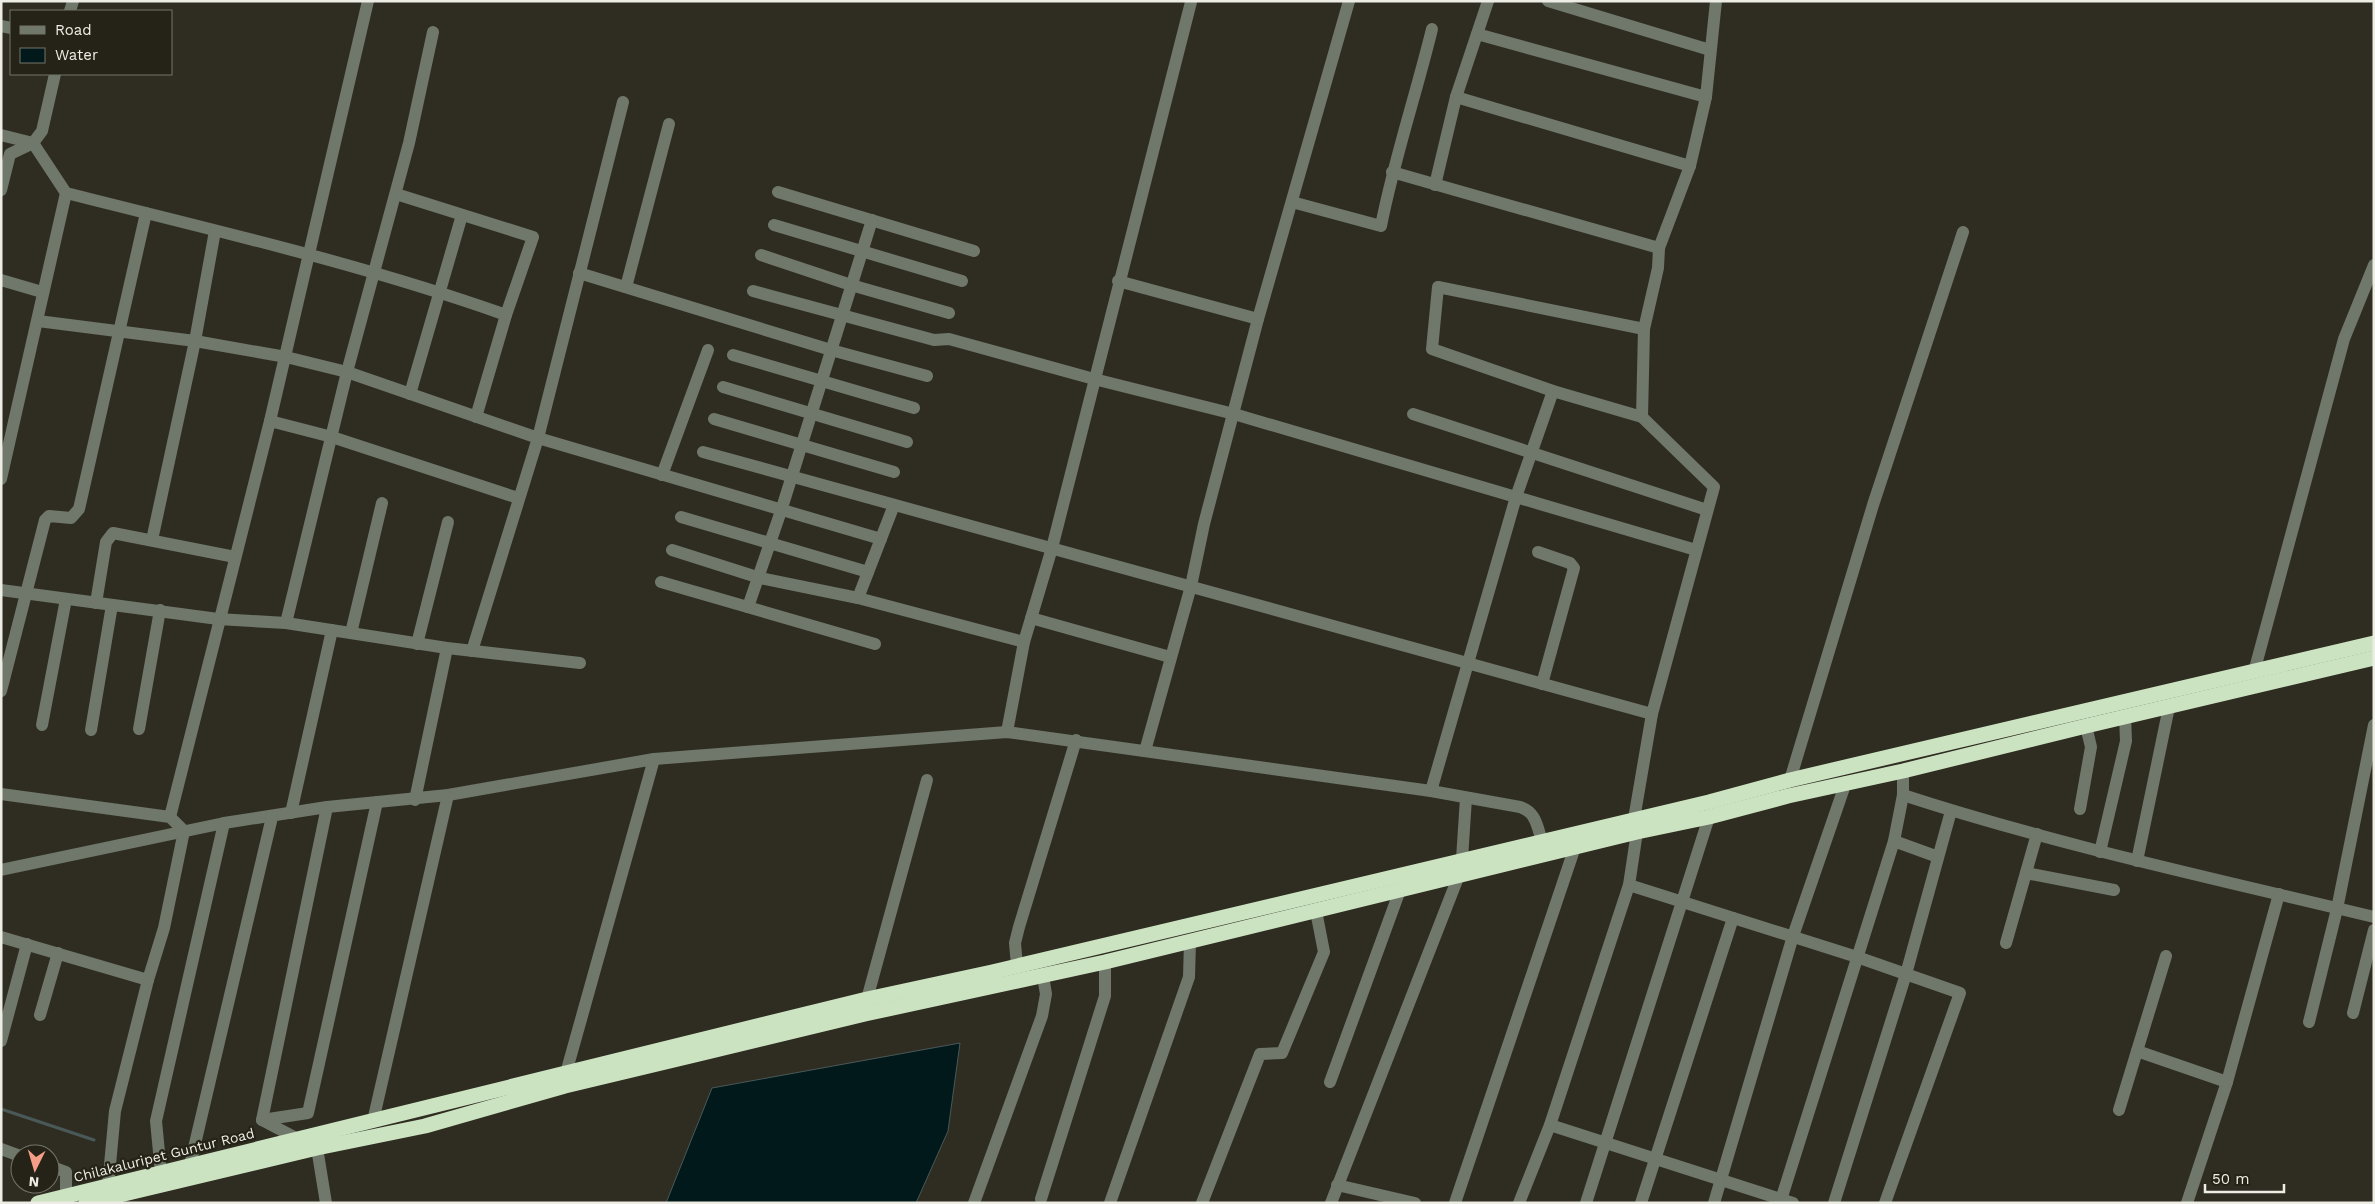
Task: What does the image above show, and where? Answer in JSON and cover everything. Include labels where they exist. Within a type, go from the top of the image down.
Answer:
[{"type":"highway","points":[[1635,826],[1790,780],[2374,643]]},
{"type":"highway","points":[[1635,826],[1710,817],[1846,782],[1903,771],[2125,716],[2374,658]]},
{"type":"highway","name":"Chilakaluripet Guntur Road","points":[[38,1203],[867,999],[1017,966],[1462,859],[1542,841],[1635,826]]},
{"type":"highway","name":"Chilakaluripet Guntur Road","points":[[86,1203],[317,1148],[425,1126],[565,1086],[865,1014],[1190,942],[1575,848],[1635,826]]},
{"type":"street","points":[[170,817],[189,746],[218,619],[286,357],[308,254],[368,1]]},
{"type":"street","points":[[1145,752],[1191,586],[1204,524],[1258,319],[1349,1]]},
{"type":"street","points":[[1435,185],[1456,97],[1488,1]]},
{"type":"street","points":[[1548,1],[1710,50]]},
{"type":"street","points":[[1642,417],[1644,329],[1658,268],[1659,248],[1690,166],[1706,97],[1716,1]]},
{"type":"street","points":[[1007,732],[1024,642],[1052,548],[1118,281],[1191,2]]},
{"type":"street","points":[[1292,202],[1381,226],[1392,172],[1420,82],[1432,29]]},
{"type":"street","points":[[286,623],[348,372],[409,143],[433,32]]},
{"type":"street","points":[[1477,34],[1706,97]]},
{"type":"street","points":[[1,190],[10,154],[32,143],[42,131],[55,75]]},
{"type":"street","points":[[1456,97],[1690,166]]},
{"type":"street","points":[[472,651],[538,438],[623,102]]},
{"type":"street","points":[[626,287],[669,124]]},
{"type":"street","points":[[1,135],[32,143],[66,193],[308,254],[440,292],[506,315]]},
{"type":"street","points":[[1392,172],[1659,248]]},
{"type":"street","points":[[778,192],[974,251]]},
{"type":"street","points":[[1,479],[7,428],[38,321],[42,292],[66,193]]},
{"type":"street","points":[[396,194],[532,237],[506,315],[476,417]]},
{"type":"street","points":[[1,691],[45,520],[49,516],[71,518],[79,509],[146,213]]},
{"type":"street","points":[[410,394],[462,215]]},
{"type":"street","points":[[748,607],[760,578],[782,511],[872,220]]},
{"type":"street","points":[[774,225],[962,281]]},
{"type":"street","points":[[152,540],[195,341],[215,231]]},
{"type":"street","points":[[1790,780],[1874,505],[1963,232]]},
{"type":"street","points":[[761,255],[851,286],[949,314]]},
{"type":"street","points":[[2254,672],[2344,339],[2374,265]]},
{"type":"street","points":[[579,273],[832,350],[927,376]]},
{"type":"street","points":[[1,280],[42,292]]},
{"type":"street","points":[[1118,281],[1258,319]]},
{"type":"street","points":[[1519,1203],[1550,1125],[1629,885],[1635,826],[1652,714],[1714,487],[1642,417],[1553,391],[1432,349],[1438,286],[1644,329]]},
{"type":"street","points":[[753,291],[934,340],[949,339],[1094,379],[1234,414],[1696,550]]},
{"type":"street","points":[[38,321],[195,341],[286,357],[348,372],[538,438],[881,539]]},
{"type":"street","points":[[662,475],[708,350]]},
{"type":"street","points":[[733,355],[914,408]]},
{"type":"street","points":[[723,387],[907,442]]},
{"type":"street","points":[[1431,791],[1516,497],[1553,391]]},
{"type":"street","points":[[1413,414],[1707,510]]},
{"type":"street","points":[[714,419],[894,472]]},
{"type":"street","points":[[270,421],[332,437],[518,498]]},
{"type":"street","points":[[703,452],[791,478],[1191,586],[1652,714]]},
{"type":"street","points":[[351,633],[382,503]]},
{"type":"street","points":[[858,598],[894,505]]},
{"type":"street","points":[[681,517],[868,572]]},
{"type":"street","points":[[417,644],[448,522]]},
{"type":"street","points":[[96,603],[106,542],[109,536],[119,533],[235,557]]},
{"type":"street","points":[[672,550],[760,578],[858,598],[1024,642]]},
{"type":"street","points":[[1538,552],[1570,563],[1574,568],[1542,684]]},
{"type":"street","points":[[661,582],[875,644]]},
{"type":"street","points":[[1,590],[218,619],[286,623],[417,644],[580,663]]},
{"type":"street","points":[[42,725],[66,599]]},
{"type":"street","points":[[91,730],[112,605]]},
{"type":"street","points":[[139,729],[160,610]]},
{"type":"street","points":[[1031,618],[1170,657]]},
{"type":"street","points":[[291,813],[332,630]]},
{"type":"street","points":[[415,800],[447,648]]},
{"type":"street","points":[[2137,861],[2169,706]]},
{"type":"street","points":[[2100,852],[2126,741],[2125,716]]},
{"type":"street","points":[[2080,809],[2091,747],[2086,726]]},
{"type":"street","points":[[2309,1022],[2337,908],[2374,726]]},
{"type":"street","points":[[1,870],[224,824],[327,807],[415,800],[654,759],[1007,732],[1076,740],[1145,752],[1431,791],[1528,810],[1534,815],[1542,841]]},
{"type":"street","points":[[1017,966],[1016,943],[1019,927],[1076,740]]},
{"type":"street","points":[[566,1073],[654,759]]},
{"type":"street","points":[[1550,1125],[1785,1201],[1857,957],[1894,841],[1903,795],[1903,771]]},
{"type":"street","points":[[867,999],[927,780]]},
{"type":"street","points":[[1714,1203],[1793,936],[1846,782]]},
{"type":"street","points":[[1,794],[170,817],[184,831]]},
{"type":"street","points":[[373,1121],[448,795]]},
{"type":"street","points":[[1903,795],[1951,811],[2100,852],[2374,918]]},
{"type":"street","points":[[1462,859],[1466,798]]},
{"type":"street","points":[[262,1120],[308,1113],[377,802]]},
{"type":"street","points":[[262,1120],[327,807]]},
{"type":"street","points":[[1834,1203],[1906,974],[1951,811]]},
{"type":"street","points":[[190,1166],[272,817]]},
{"type":"street","points":[[1586,1203],[1681,902],[1710,817]]},
{"type":"street","points":[[161,1173],[156,1121],[224,824]]},
{"type":"street","points":[[108,1186],[115,1111],[148,980],[164,928],[184,831]]},
{"type":"street","points":[[2006,944],[2037,834]]},
{"type":"street","points":[[1894,841],[1938,857]]},
{"type":"street","points":[[1455,1203],[1575,848]]},
{"type":"street","points":[[2026,873],[2114,890]]},
{"type":"street","points":[[1331,1203],[1459,875]]},
{"type":"street","points":[[1629,885],[1793,936],[1960,993],[1885,1203]]},
{"type":"street","points":[[1330,1082],[1400,890]]},
{"type":"street","points":[[2187,1203],[2227,1082],[2279,894]]},
{"type":"street","points":[[1202,1203],[1260,1054],[1282,1053],[1324,952],[1316,911]]},
{"type":"street","points":[[1640,1203],[1656,1160],[1733,918]]},
{"type":"street","points":[[2353,1013],[2374,930]]},
{"type":"street","points":[[1,937],[148,980]]},
{"type":"street","points":[[1110,1203],[1189,977],[1190,942]]},
{"type":"street","points":[[1,1041],[27,944]]},
{"type":"street","points":[[40,1016],[58,953]]},
{"type":"street","points":[[2120,1110],[2166,956]]},
{"type":"street","points":[[1041,1199],[1105,996],[1105,962]]},
{"type":"street","points":[[974,1203],[1042,1016],[1046,994],[1043,976]]},
{"type":"street","points":[[2137,1052],[2227,1082]]},
{"type":"street","points":[[262,1120],[298,1139]]},
{"type":"street","points":[[317,1148],[326,1203]]},
{"type":"street","points":[[60,1170],[66,1172],[66,1196]]},
{"type":"street","points":[[1337,1185],[1415,1203]]},
{"type":"water","points":[[960,1043],[948,1131],[916,1203],[666,1203],[712,1088]]},
{"type":"waterway","points":[[1,1109],[94,1140]]}]
